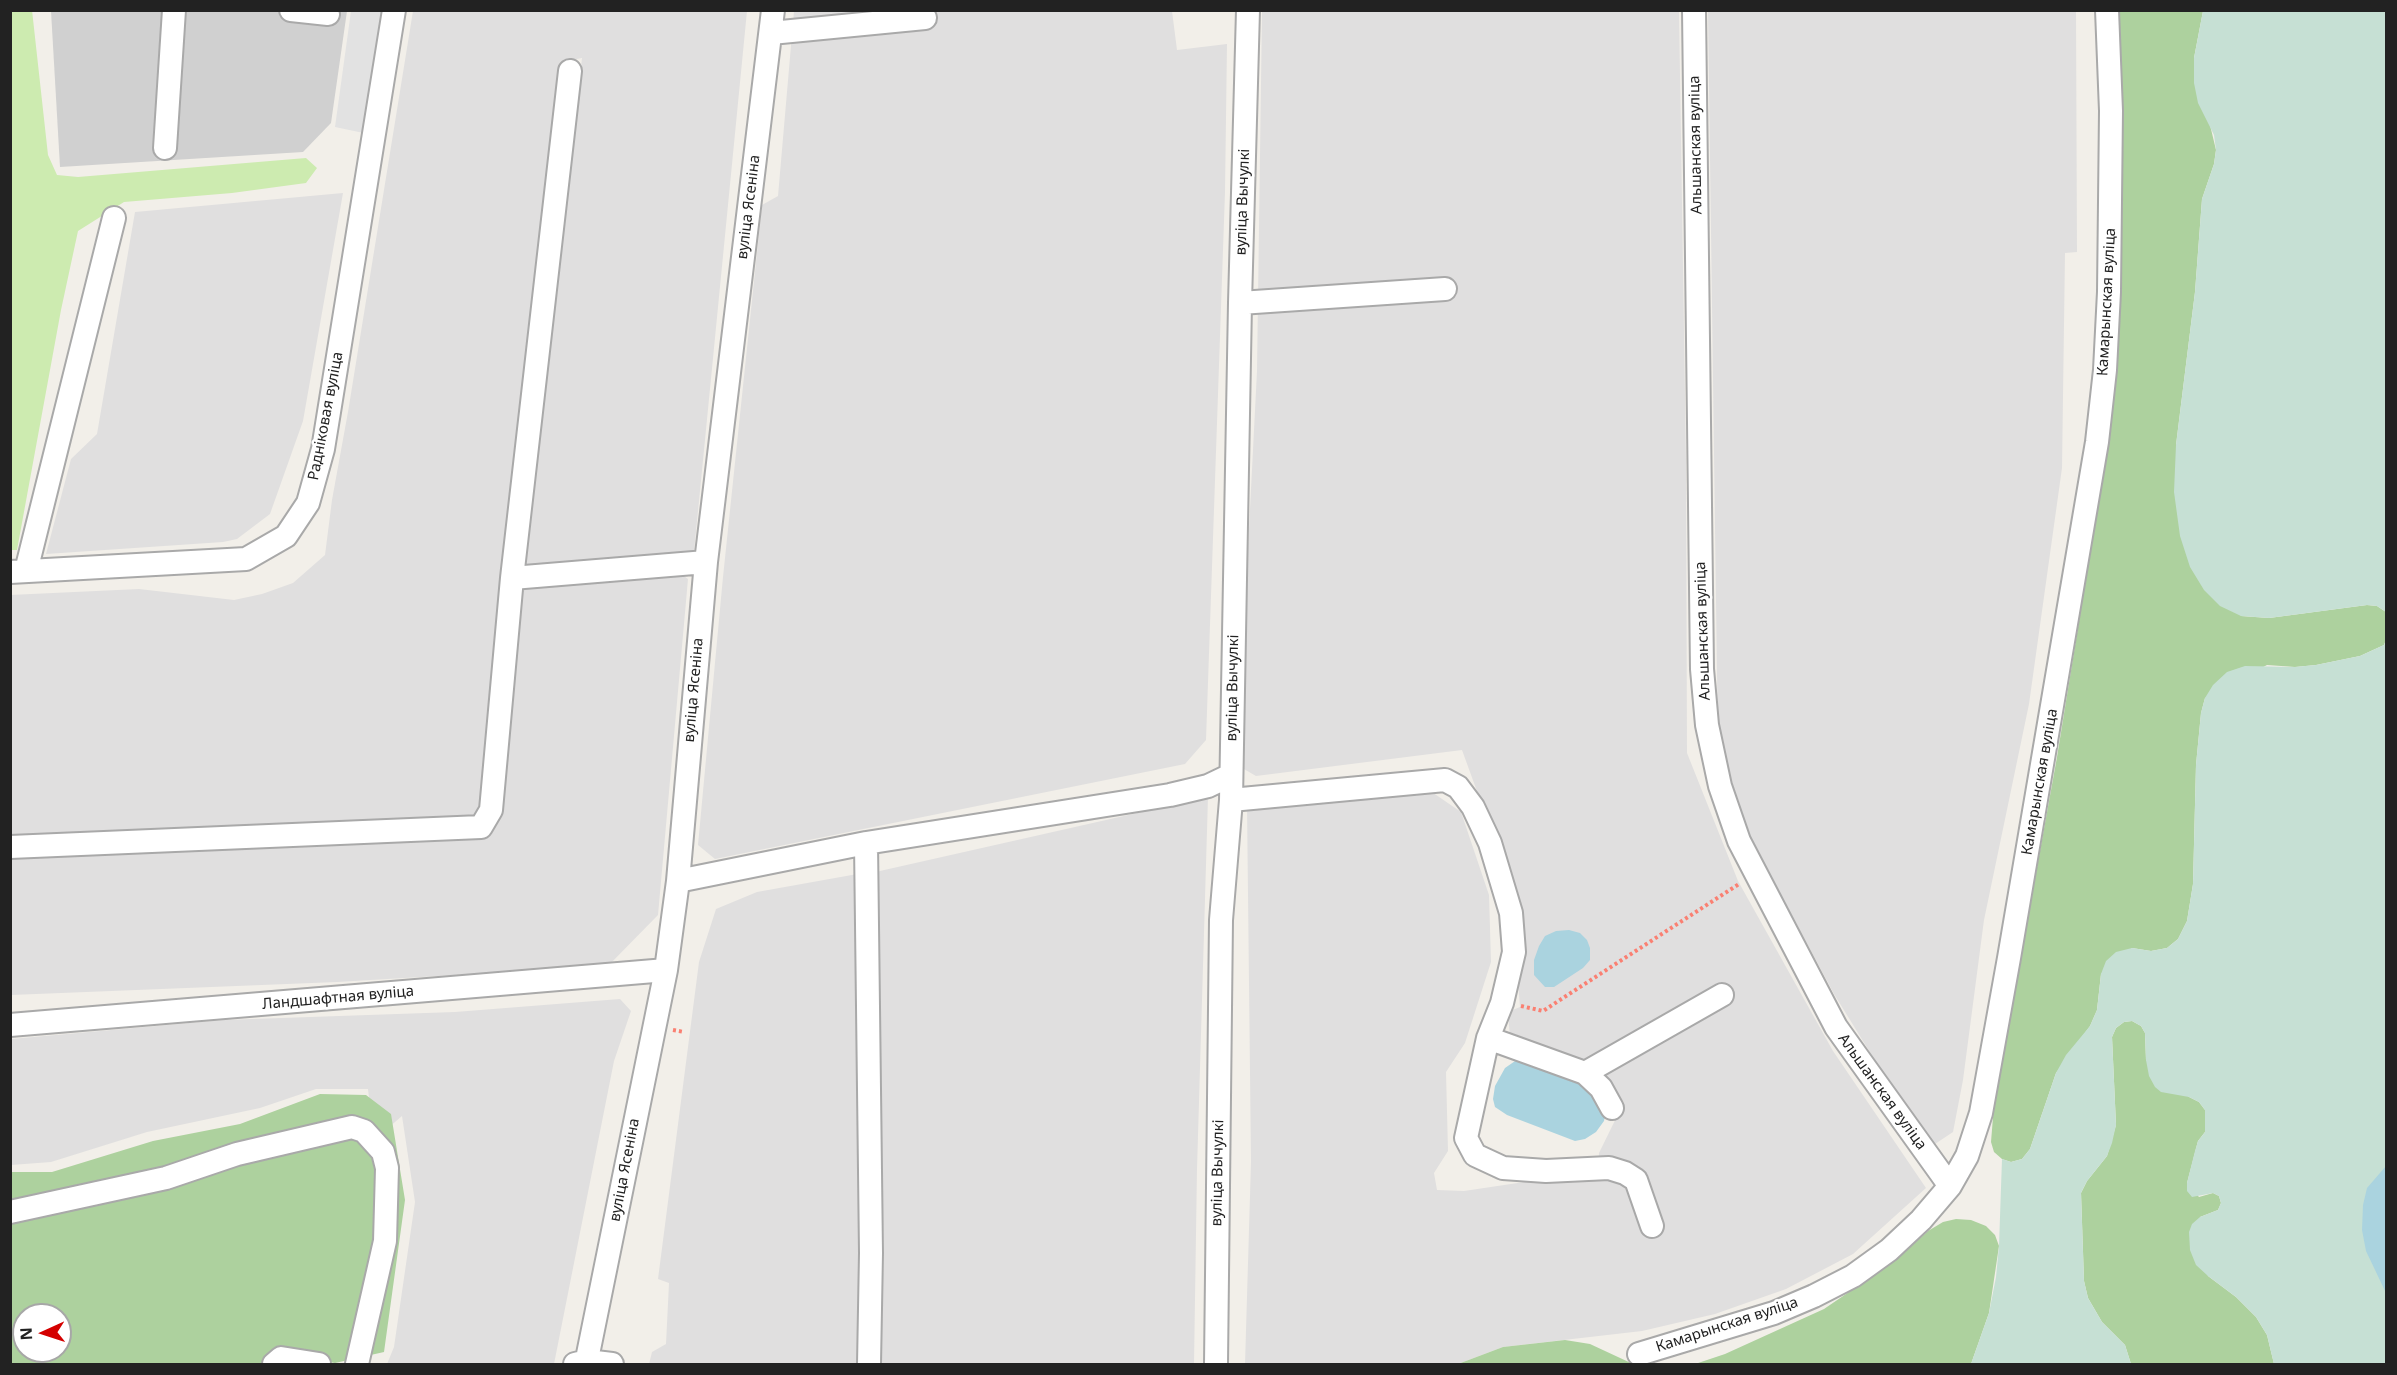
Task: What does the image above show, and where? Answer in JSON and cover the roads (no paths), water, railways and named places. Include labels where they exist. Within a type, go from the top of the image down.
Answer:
[{"type":"street","points":[[165,148],[174,10]]},
{"type":"street","points":[[291,10],[328,14]]},
{"type":"street","name":"Радніковая вуліца","points":[[18,572],[246,559],[286,536],[308,503],[323,448],[394,10]]},
{"type":"street","name":"вуліца Вычулкі","points":[[1216,1365],[1221,920],[1231,800],[1248,10]]},
{"type":"street","name":"Альшанская вуліца","points":[[1694,10],[1703,680],[1707,725],[1720,786],[1739,841],[1836,1027],[1950,1186]]},
{"type":"street","name":"Камарынская вуліца","points":[[1638,1354],[1774,1313],[1853,1276],[1888,1250],[1922,1220],[1950,1186],[1967,1156],[1981,1113],[2018,911],[2097,442],[2105,370],[2111,234],[2111,111],[2107,10]]},
{"type":"street","points":[[772,22],[925,18]]},
{"type":"street","name":"вуліца Ясеніна","points":[[583,1363],[666,970],[678,881],[706,562],[772,22]]},
{"type":"street","points":[[10,847],[481,826],[491,810],[512,578],[570,71]]},
{"type":"street","points":[[18,572],[114,218]]},
{"type":"street","points":[[1240,303],[1444,289]]},
{"type":"street","points":[[512,578],[706,562]]},
{"type":"street","points":[[678,881],[866,843],[1170,795],[1208,786],[1231,775]]},
{"type":"street","points":[[1231,800],[1445,780],[1458,786],[1473,807],[1490,843],[1511,913],[1514,952],[1503,1003],[1488,1038],[1466,1138],[1475,1155],[1503,1168],[1546,1171],[1609,1168],[1625,1173],[1636,1180],[1652,1226]]},
{"type":"street","points":[[866,843],[872,1253],[869,1365]]},
{"type":"street","name":"Ландшафтная вуліца","points":[[10,1025],[666,970]]},
{"type":"street","points":[[1585,1073],[1722,995]]},
{"type":"street","points":[[1488,1038],[1585,1073],[1601,1088],[1612,1108]]},
{"type":"street","points":[[10,1212],[166,1178],[237,1154],[329,1132],[352,1127],[364,1131],[383,1152],[387,1168],[386,1210],[385,1241],[357,1365]]},
{"type":"street","points":[[274,1365],[281,1359],[319,1365]]},
{"type":"street","points":[[583,1363],[612,1365]]},
{"type":"water","points":[[1569,930],[1580,933],[1587,940],[1590,960],[1583,968],[1554,987],[1545,987],[1534,975],[1534,960],[1539,946],[1545,936],[1556,931]]},
{"type":"water","points":[[1518,1059],[1581,1075],[1606,1110],[1604,1121],[1596,1132],[1585,1139],[1575,1141],[1507,1115],[1495,1107],[1493,1099],[1495,1086],[1505,1068]]},
{"type":"water","points":[[2386,1166],[2386,1293],[2366,1251],[2362,1230],[2363,1205],[2367,1188]]}]
